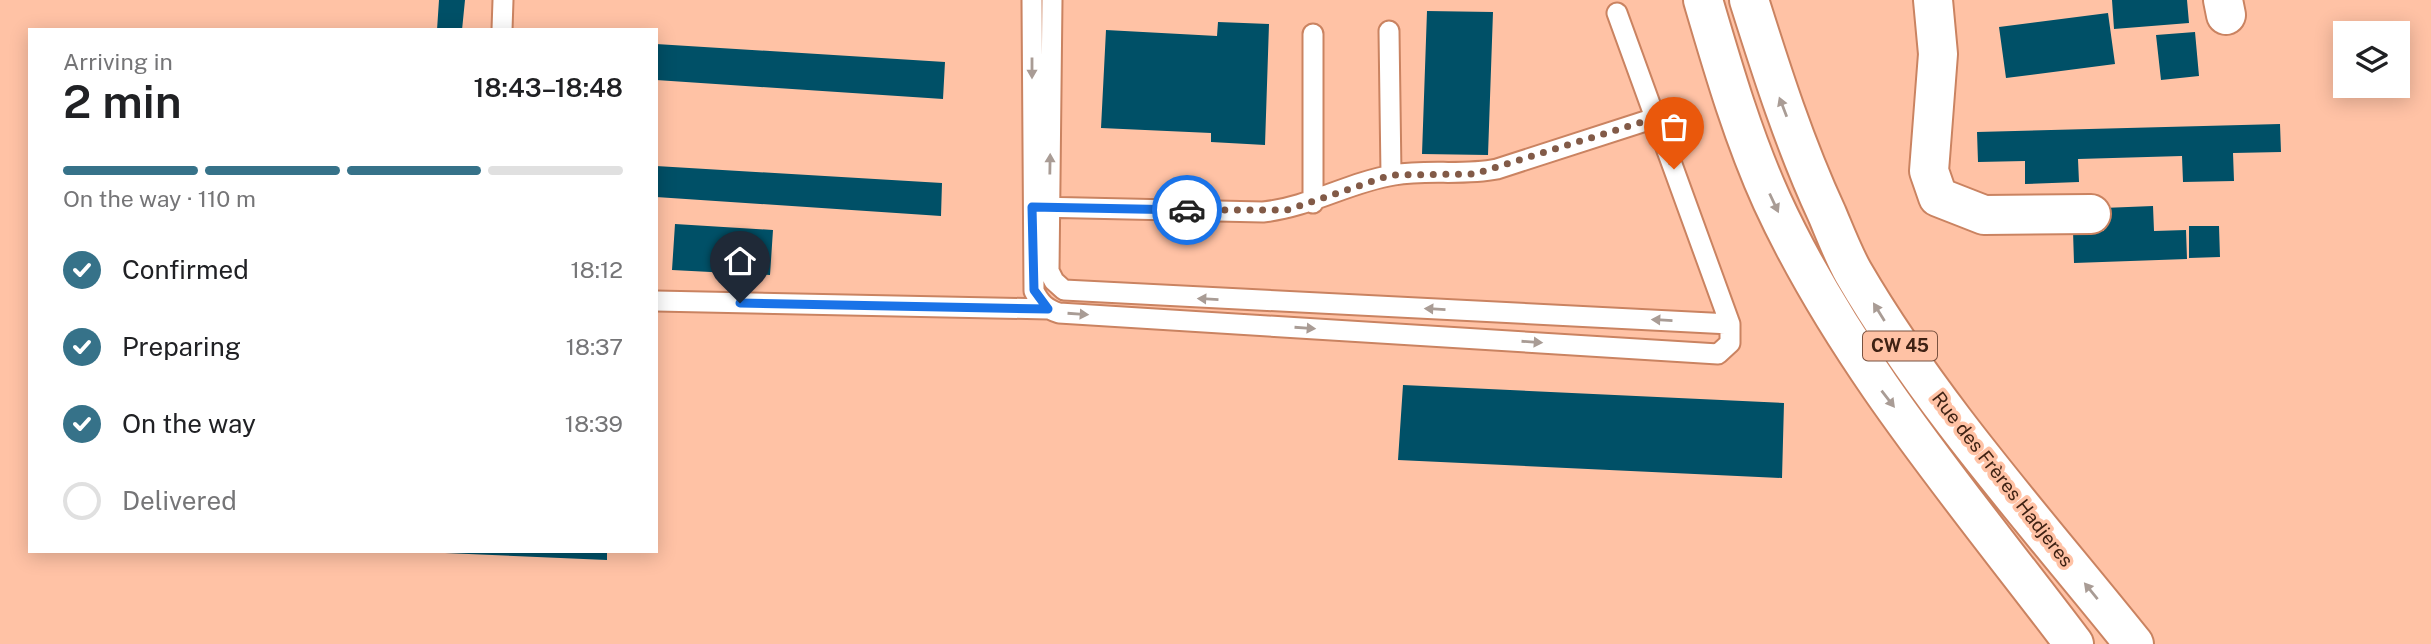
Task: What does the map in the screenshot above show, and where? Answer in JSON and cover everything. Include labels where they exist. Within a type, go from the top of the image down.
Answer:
[{"type":"main road","name":"Rue des Frères Hadjeres","points":[[1749,0],[1778,93],[1814,186],[1852,270],[1899,344],[1948,412],[2133,644]]},
{"type":"main road","points":[[1933,0],[1938,54],[1929,172],[1938,197],[1984,215],[2091,214]]},
{"type":"main road","points":[[1713,1],[1734,103],[1772,201],[1822,296],[1873,380],[2074,644]]},
{"type":"lane","points":[[502,28],[503,0]]},
{"type":"lane","points":[[1032,0],[1041,207],[1049,271],[1054,281],[1072,292],[1730,324]]},
{"type":"lane","points":[[1048,309],[1034,290],[1052,0]]},
{"type":"lane","points":[[658,301],[1048,309],[1059,313],[1718,354],[1730,344],[1730,324],[1617,13]]},
{"type":"lane","points":[[1390,31],[1391,175]]},
{"type":"lane","points":[[1312,203],[1313,34]]},
{"type":"lane","points":[[1041,207],[1264,212],[1312,203],[1391,175],[1474,174],[1497,169],[1655,118]]},
{"type":"building","points":[[439,0],[465,0],[462,28],[437,28]]},
{"type":"building","points":[[2112,0],[2187,0],[2189,23],[2114,29]]},
{"type":"building","points":[[1427,11],[1493,12],[1488,155],[1422,154]]},
{"type":"building","points":[[2108,13],[2115,64],[2006,78],[1999,27]]},
{"type":"building","points":[[1218,22],[1269,24],[1265,145],[1211,142],[1211,133],[1101,128],[1106,30],[1217,36]]},
{"type":"building","points":[[2195,32],[2199,76],[2161,80],[2156,35]]},
{"type":"building","points":[[658,44],[945,62],[943,99],[658,80]]},
{"type":"building","points":[[2280,124],[2281,152],[2233,153],[2234,181],[2183,182],[2182,156],[2078,159],[2079,182],[2025,184],[2025,161],[1978,162],[1977,132]]},
{"type":"building","points":[[658,166],[942,183],[941,216],[658,197]]},
{"type":"building","points":[[2153,206],[2154,231],[2186,230],[2187,259],[2074,263],[2073,231],[2104,231],[2103,208]]},
{"type":"building","points":[[675,224],[773,230],[770,275],[672,270]]},
{"type":"building","points":[[2189,226],[2219,226],[2220,257],[2189,258]]},
{"type":"building","points":[[1403,385],[1784,403],[1782,478],[1398,460]]},
{"type":"building","points":[[445,553],[607,553],[607,560]]},
{"type":"way so far","points":[[1187,210],[1287,210],[1391,175],[1474,174],[1655,118],[1674,169]]},
{"type":"route","points":[[740,303],[1048,309],[1039,301],[1034,290],[1032,207],[1187,210]]}]
